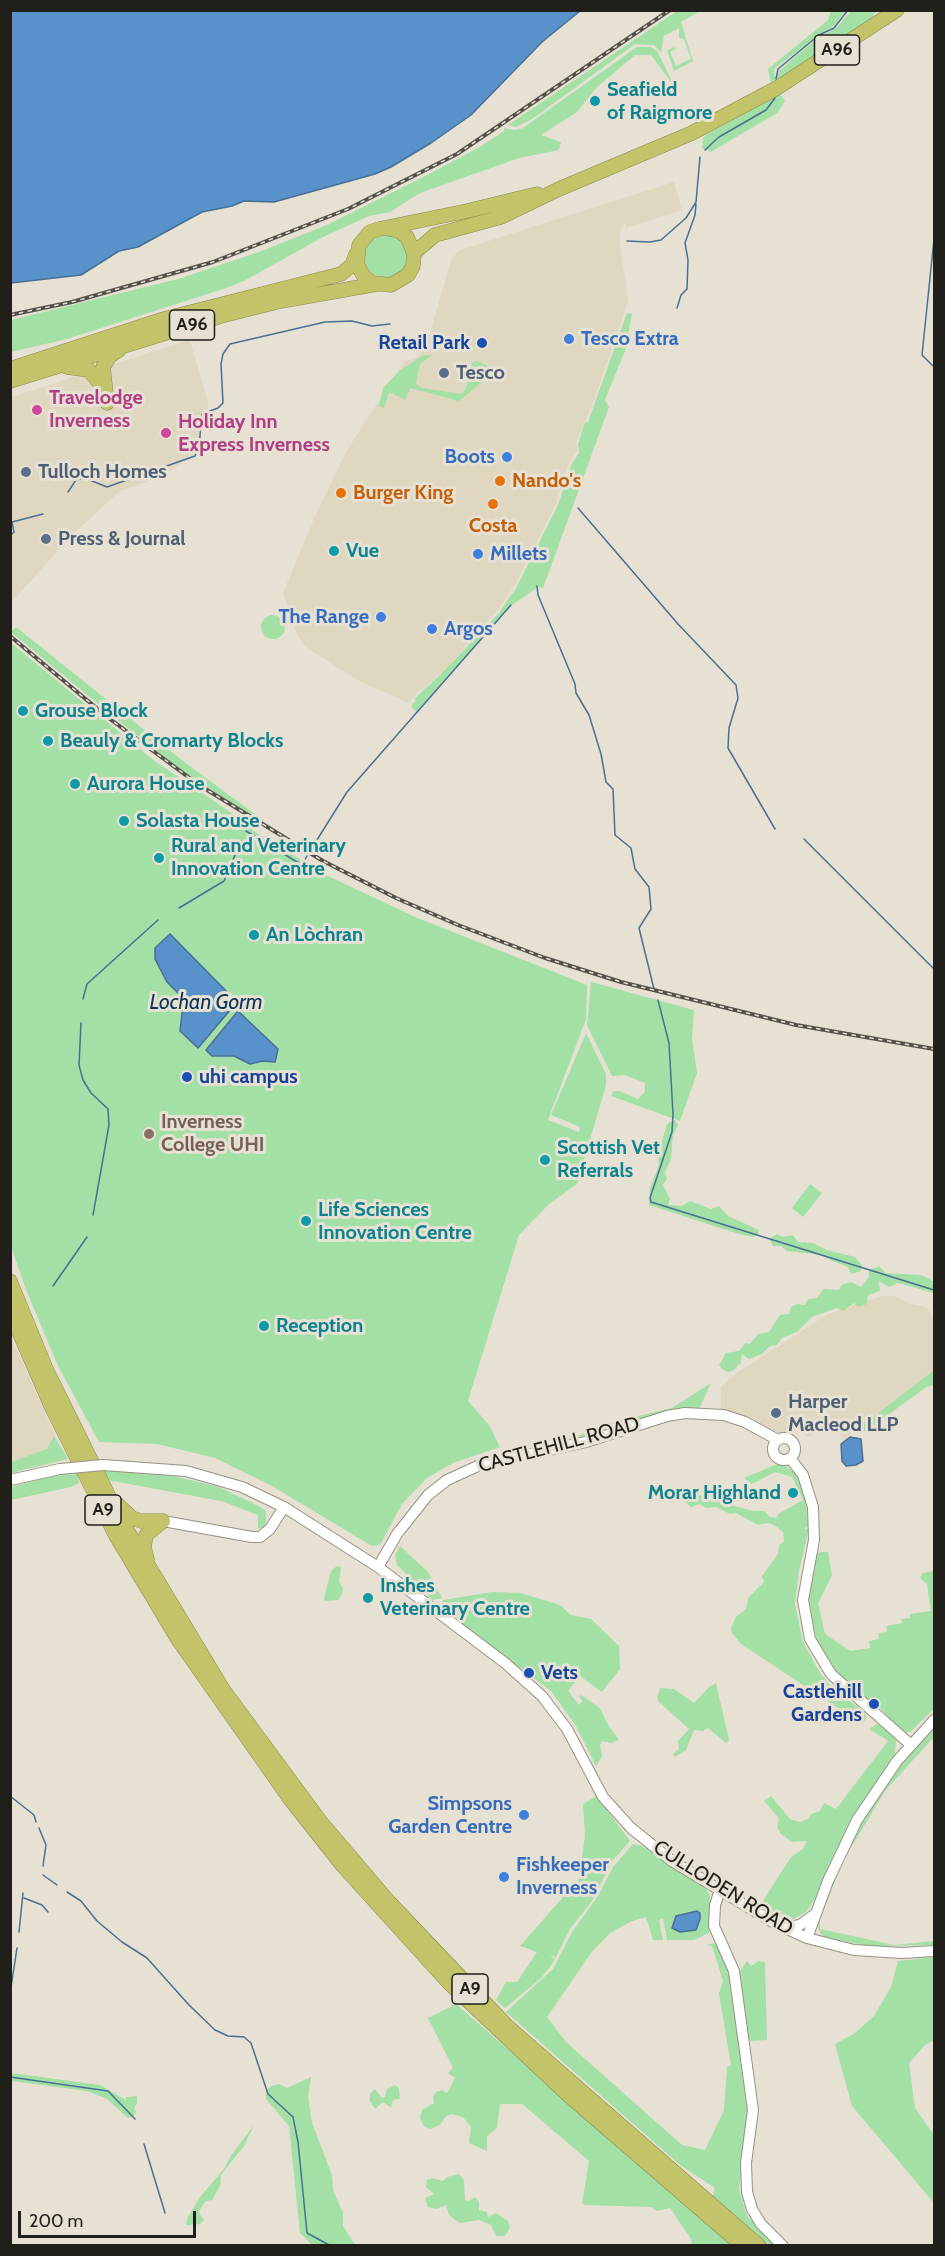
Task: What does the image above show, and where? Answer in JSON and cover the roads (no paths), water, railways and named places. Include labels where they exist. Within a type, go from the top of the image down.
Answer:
[{"type":"highway","name":"A96","points":[[14,376],[281,301],[401,282],[413,266],[414,253],[435,235],[501,217],[743,108],[897,10]]},
{"type":"highway","name":"A96","points":[[14,376],[164,319],[341,274],[352,265],[359,244],[370,232],[559,189]]},
{"type":"highway","points":[[386,228],[399,231],[407,237],[414,253]]},
{"type":"highway","points":[[356,254],[363,275],[377,284]]},
{"type":"highway","points":[[14,376],[79,367],[92,372],[106,396],[102,371],[110,356],[166,332]]},
{"type":"highway","name":"A9","points":[[10,1281],[46,1369],[100,1482],[153,1576],[218,1681],[320,1821],[389,1902],[508,2027],[759,2246]]},
{"type":"highway","name":"A9","points":[[10,1311],[52,1408],[116,1536],[177,1638],[290,1799],[343,1866],[448,1983],[567,2094],[743,2246]]},
{"type":"highway","name":"A9","points":[[100,1482],[132,1518],[141,1521],[163,1521]]},
{"type":"highway","name":"A9","points":[[153,1576],[145,1554],[144,1540],[150,1531],[163,1521]]},
{"type":"main road","name":"CASTLEHILL ROAD","points":[[378,1567],[398,1534],[428,1495],[447,1480],[480,1465],[556,1449],[685,1413],[724,1415],[745,1422],[778,1440],[785,1438],[793,1444],[795,1450],[790,1458],[803,1475],[813,1506],[814,1540],[803,1600],[810,1639],[831,1674],[911,1745]]},
{"type":"main road","name":"CULLODEN ROAD","points":[[10,1480],[60,1470],[103,1465],[161,1467],[210,1476],[242,1487],[284,1507],[378,1567],[530,1683],[567,1729],[603,1797],[620,1817],[672,1861],[783,1928],[808,1934],[819,1942],[854,1950],[883,1953],[934,1951]]},
{"type":"main road","points":[[163,1521],[252,1538],[260,1537],[270,1529],[284,1507]]},
{"type":"main road","points":[[808,1934],[832,1872],[857,1820],[911,1745],[934,1720]]},
{"type":"main road","points":[[720,1890],[715,1905],[714,1926],[734,1971],[753,2110],[746,2163],[747,2192],[752,2209],[761,2224],[783,2246]]},
{"type":"main road","points":[[783,1928],[800,1925],[816,1912]]},
{"type":"water","points":[[10,11],[580,11],[542,42],[471,115],[391,167],[375,174],[274,202],[244,201],[202,212],[138,247],[119,251],[81,275],[11,283]]},
{"type":"water","name":"Lochan Gorm","points":[[170,934],[237,1002],[198,1048],[180,1031],[183,1005],[180,995],[167,982],[155,959],[155,948]]},
{"type":"water","points":[[238,1011],[278,1049],[275,1062],[263,1061],[250,1064],[234,1056],[212,1056],[206,1050]]},
{"type":"water","points":[[850,1437],[861,1439],[863,1461],[856,1465],[846,1466],[842,1461],[841,1444]]},
{"type":"water","points":[[697,1911],[700,1913],[700,1919],[696,1930],[680,1932],[672,1928],[676,1916]]},
{"type":"waterway","points":[[776,79],[778,69],[819,35],[834,28],[848,10]]},
{"type":"waterway","points":[[705,150],[719,137],[766,110],[775,98]]},
{"type":"waterway","points":[[627,241],[661,240],[686,218],[696,202],[700,157]]},
{"type":"waterway","points":[[677,308],[681,295],[687,289],[688,260],[685,243],[695,215],[696,204]]},
{"type":"waterway","points":[[934,231],[934,236]]},
{"type":"waterway","points":[[934,239],[922,355],[934,367]]},
{"type":"waterway","points":[[68,492],[76,480],[85,478],[107,487],[195,456],[199,447],[202,414],[218,408],[223,403],[221,364],[223,354],[230,344],[325,322],[352,321],[372,326],[390,324]]},
{"type":"waterway","points":[[578,508],[678,624],[736,685],[738,698],[729,728],[728,748],[775,829]]},
{"type":"waterway","points":[[10,536],[14,532],[12,522],[43,514]]},
{"type":"waterway","points":[[537,586],[538,595],[575,684],[576,693],[589,715],[601,754],[606,782],[613,789],[615,835],[631,848],[635,869],[649,887],[651,909],[639,928],[654,989]]},
{"type":"waterway","points":[[310,851],[347,792],[511,605]]},
{"type":"waterway","points":[[246,831],[302,865],[307,856]]},
{"type":"waterway","points":[[804,839],[934,969]]},
{"type":"waterway","points":[[179,908],[224,881],[241,841]]},
{"type":"waterway","points":[[83,999],[87,984],[158,920]]},
{"type":"waterway","points":[[658,1000],[669,1043],[673,1114],[672,1132],[650,1198],[651,1202],[934,1290]]},
{"type":"waterway","points":[[81,1023],[79,1065],[83,1080],[91,1093],[108,1109],[109,1125],[93,1215]]},
{"type":"waterway","points":[[53,1286],[87,1237]]},
{"type":"waterway","points":[[10,1796],[34,1815],[36,1822]]},
{"type":"waterway","points":[[39,1828],[46,1845],[43,1866]]},
{"type":"waterway","points":[[43,1875],[57,1885]]},
{"type":"waterway","points":[[67,1892],[81,1901],[97,1921],[122,1942],[147,1958],[215,2030],[228,2036],[244,2037],[251,2043],[268,2094],[293,2117],[298,2142],[307,2233],[331,2246]]},
{"type":"waterway","points":[[19,1932],[23,1893]]},
{"type":"waterway","points":[[24,1898],[42,1905],[48,1912]]},
{"type":"waterway","points":[[10,1994],[17,1948]]},
{"type":"waterway","points":[[10,2077],[108,2091],[135,2119]]},
{"type":"waterway","points":[[144,2144],[165,2213]]},
{"type":"railway","points":[[10,315],[72,302],[213,262],[348,209],[457,154],[670,10]]},
{"type":"railway","points":[[10,636],[106,716],[199,785],[323,861],[396,898],[458,925],[545,958],[621,982],[796,1025],[934,1049]]},
{"type":"place","name":"Seafield of Raigmore","points":[[595,101]]},
{"type":"place","name":"Tesco Extra","points":[[569,339]]},
{"type":"place","name":"Retail Park","points":[[482,343]]},
{"type":"place","name":"Tesco","points":[[444,373]]},
{"type":"place","name":"Travelodge Inverness","points":[[37,410]]},
{"type":"place","name":"Holiday Inn Express Inverness","points":[[166,433]]},
{"type":"place","name":"Boots","points":[[507,457]]},
{"type":"place","name":"Tulloch Homes","points":[[26,472]]},
{"type":"place","name":"Nando's","points":[[500,481]]},
{"type":"place","name":"Burger King","points":[[341,493]]},
{"type":"place","name":"Costa","points":[[493,504]]},
{"type":"place","name":"Press & Journal","points":[[46,539]]},
{"type":"place","name":"Vue","points":[[334,551]]},
{"type":"place","name":"Millets","points":[[478,554]]},
{"type":"place","name":"The Range","points":[[381,617]]},
{"type":"place","name":"Argos","points":[[432,629]]},
{"type":"place","name":"Grouse Block","points":[[23,711]]},
{"type":"place","name":"Beauly & Cromarty Blocks","points":[[48,741]]},
{"type":"place","name":"Aurora House","points":[[75,784]]},
{"type":"place","name":"Solasta House","points":[[124,821]]},
{"type":"place","name":"Rural and Veterinary Innovation Centre","points":[[159,858]]},
{"type":"place","name":"An Lòchran","points":[[254,935]]},
{"type":"place","name":"uhi campus","points":[[187,1077]]},
{"type":"place","name":"Inverness College UHI","points":[[149,1134]]},
{"type":"place","name":"Scottish Vet Referrals","points":[[545,1160]]},
{"type":"place","name":"Life Sciences Innovation Centre","points":[[306,1221]]},
{"type":"place","name":"Reception","points":[[264,1326]]},
{"type":"place","name":"Harper Macleod LLP","points":[[776,1413]]},
{"type":"place","name":"Morar Highland","points":[[793,1493]]},
{"type":"place","name":"Inshes Veterinary Centre","points":[[368,1598]]},
{"type":"place","name":"Vets","points":[[529,1673]]},
{"type":"place","name":"Castlehill Gardens","points":[[874,1704]]},
{"type":"place","name":"Simpsons Garden Centre","points":[[524,1815]]},
{"type":"place","name":"Fishkeeper Inverness","points":[[504,1877]]}]
